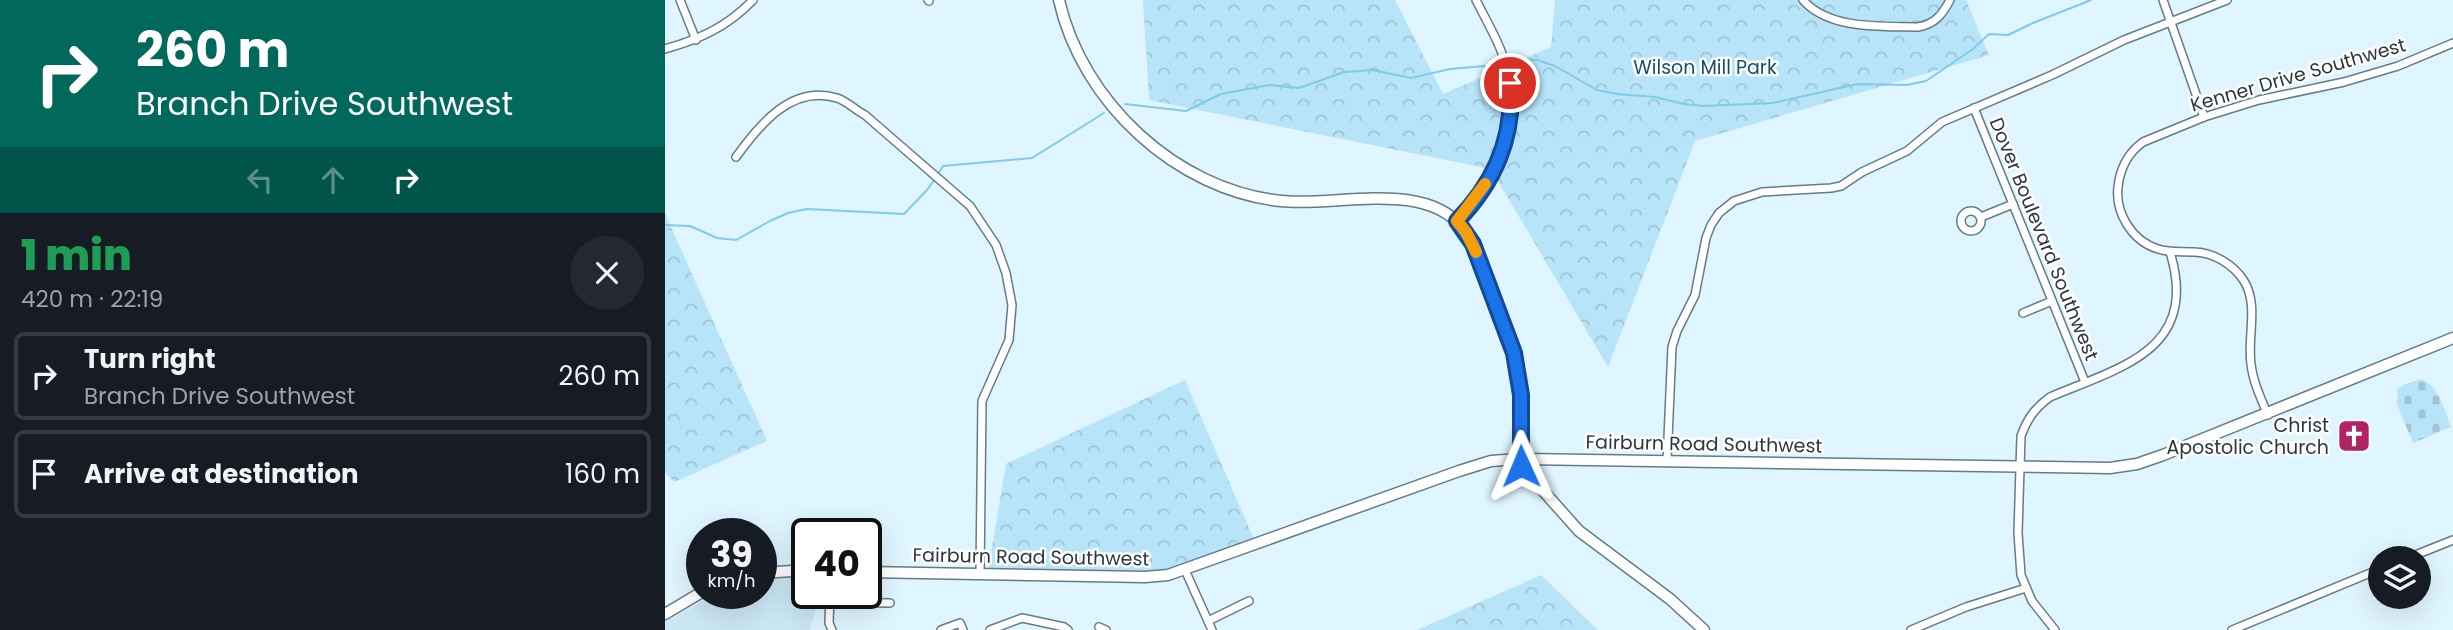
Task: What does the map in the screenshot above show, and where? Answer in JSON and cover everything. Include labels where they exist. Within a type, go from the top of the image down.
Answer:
[{"type":"street","points":[[680,0],[696,40]]},
{"type":"street","points":[[665,50],[696,40],[727,24],[753,0]]},
{"type":"street","points":[[1059,0],[1071,38],[1083,64],[1101,91],[1144,140],[1185,168],[1217,184],[1259,198],[1302,203],[1413,200],[1437,207],[1457,221],[1473,244],[1514,353],[1521,395],[1520,459],[1525,473],[1579,531],[1671,599],[1704,630]]},
{"type":"street","points":[[1457,221],[1495,168],[1503,151],[1511,118],[1507,67],[1476,0]]},
{"type":"street","points":[[1803,0],[1821,14],[1850,23],[1918,27],[1937,20],[1950,0]]},
{"type":"street","points":[[2163,0],[2204,117]]},
{"type":"street","points":[[1667,461],[1672,347],[1695,295],[1706,238],[1719,213],[1734,201],[1752,193],[1841,186],[1862,172],[1907,151],[1942,122],[2172,21],[2227,0]]},
{"type":"street","name":"Kenner Drive Southwest","points":[[2268,415],[2251,366],[2249,342],[2252,308],[2244,281],[2231,266],[2214,256],[2197,251],[2170,252],[2146,244],[2127,226],[2118,203],[2119,178],[2129,156],[2143,142],[2204,117],[2259,100],[2354,79],[2398,66],[2453,43]]},
{"type":"street","points":[[736,157],[760,125],[784,105],[818,96],[842,100],[865,115],[970,206],[996,245],[1006,273],[1012,305],[1009,340],[982,401],[980,574]]},
{"type":"street","name":"Dover Boulevard Southwest","points":[[1974,108],[2085,382]]},
{"type":"street","points":[[1981,217],[2013,204]]},
{"type":"street","points":[[2055,630],[2032,601],[2019,560],[2021,436],[2032,412],[2050,397],[2137,360],[2164,334],[2173,316],[2177,294],[2177,273],[2170,252]]},
{"type":"street","points":[[2023,313],[2052,301]]},
{"type":"street","name":"Fairburn Road Southwest","points":[[882,572],[1145,577],[1168,575],[1491,461],[1520,459],[2107,468],[2137,464],[2268,415],[2453,338]]},
{"type":"street","points":[[2431,549],[2453,540]]},
{"type":"street","points":[[1185,570],[1212,630]]},
{"type":"street","points":[[2232,630],[2368,574]]},
{"type":"street","points":[[1911,630],[1966,607],[2026,588]]},
{"type":"street","points":[[1208,621],[1249,601]]},
{"type":"street","points":[[665,614],[686,602]]},
{"type":"street","points":[[882,603],[890,603]]},
{"type":"street","points":[[830,609],[829,623],[832,630]]},
{"type":"street","points":[[989,630],[1022,618],[1068,630]]},
{"type":"street","points":[[941,630],[960,623],[963,630]]},
{"type":"shaded area","points":[[791,577],[791,609],[816,609],[810,630],[665,630],[665,622],[689,609],[777,609],[777,578]]},
{"type":"green space","name":"Wilson Mill Park","points":[[1143,0],[1395,0],[1443,94],[1551,47],[1555,0],[1966,0],[1989,55],[1695,141],[1608,367],[1491,169],[1149,100]]},
{"type":"green space","points":[[665,213],[678,243],[665,244]]},
{"type":"green space","points":[[678,243],[767,441],[674,482],[665,472],[665,244]]},
{"type":"green space","points":[[2421,379],[2437,393],[2451,427],[2413,443],[2396,402],[2397,390]]},
{"type":"green space","points":[[1185,380],[1255,542],[1162,577],[988,572],[1006,464]]},
{"type":"green space","points":[[1541,575],[1598,630],[1417,630]]},
{"type":"waterway","points":[[1517,59],[1537,60],[1555,66],[1597,90],[1617,94],[1655,97],[1703,106],[1772,103],[1858,84],[1907,85],[1926,81],[1973,49],[1989,34],[2008,35],[2091,0]]},
{"type":"waterway","points":[[1125,104],[1186,111],[1221,94],[1269,85],[1299,88],[1344,72],[1373,70],[1411,78],[1450,69],[1497,65]]},
{"type":"waterway","points":[[938,174],[943,166],[1032,158],[1104,113]]},
{"type":"waterway","points":[[665,225],[690,226],[717,238],[736,240],[788,213],[807,209],[904,214],[935,179]]},
{"type":"slow traffic","points":[[1476,252],[1457,221],[1485,184]]},
{"type":"place","name":"Christ Apostolic Church","points":[[2354,436]]},
{"type":"route","points":[[1510,83],[1511,118],[1503,151],[1480,191],[1457,221],[1473,244],[1514,353],[1521,395],[1521,466]]}]
